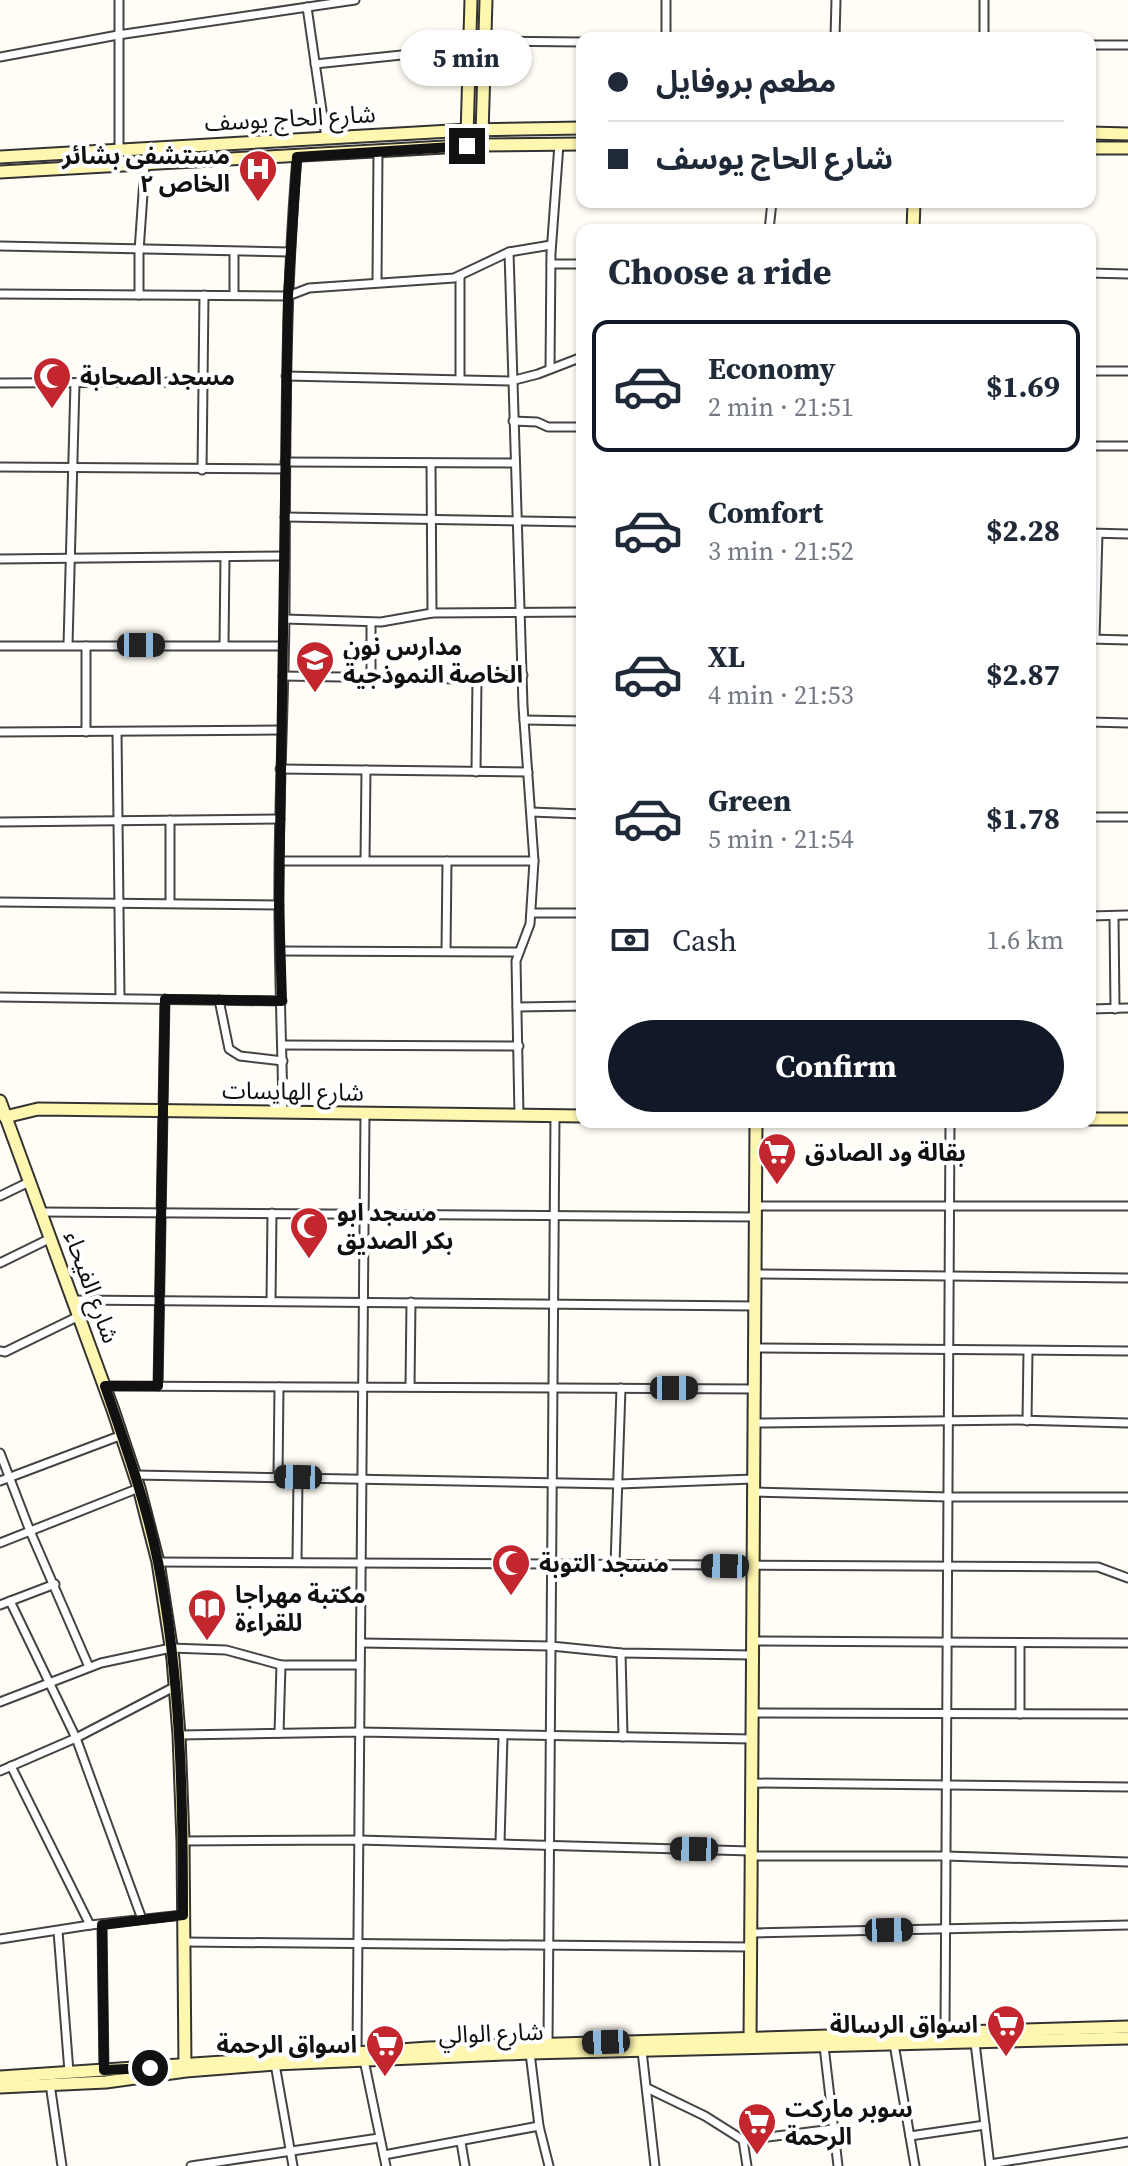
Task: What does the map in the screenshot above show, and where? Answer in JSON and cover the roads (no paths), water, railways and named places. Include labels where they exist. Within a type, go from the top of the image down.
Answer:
[{"type":"street","points":[[119,0],[119,149]]},
{"type":"street","points":[[0,57],[118,35],[355,0]]},
{"type":"street","points":[[467,146],[471,0]]},
{"type":"street","points":[[480,145],[486,0]]},
{"type":"street","points":[[666,0],[666,32]]},
{"type":"street","points":[[835,32],[836,0]]},
{"type":"street","points":[[984,0],[984,32]]},
{"type":"street","points":[[307,7],[326,138]]},
{"type":"street","points":[[483,41],[576,42]]},
{"type":"street","points":[[1096,45],[1128,45]]},
{"type":"street","points":[[315,64],[469,48]]},
{"type":"street","name":"شارع الحاج يوسف","points":[[0,157],[468,130],[576,128]]},
{"type":"street","points":[[1096,133],[1128,134]]},
{"type":"street","points":[[550,369],[551,245],[559,144]]},
{"type":"street","name":"شارع الحاج يوسف","points":[[0,172],[480,145],[576,144]]},
{"type":"street","points":[[1096,148],[1128,148]]},
{"type":"street","points":[[377,282],[378,152]]},
{"type":"street","points":[[283,1112],[280,730],[285,619],[289,252],[297,157]]},
{"type":"street","points":[[139,295],[145,165]]},
{"type":"street","points":[[0,294],[288,296],[309,288],[460,276],[509,252],[551,245]]},
{"type":"street","points":[[0,246],[289,252]]},
{"type":"street","points":[[234,252],[234,295]]},
{"type":"street","points":[[509,252],[524,720],[534,861],[532,913],[518,952],[515,973],[519,1115]]},
{"type":"street","points":[[551,264],[576,264]]},
{"type":"street","points":[[1096,273],[1128,274]]},
{"type":"street","points":[[460,276],[460,379]]},
{"type":"street","points":[[202,470],[204,295]]},
{"type":"street","points":[[286,376],[511,381],[576,359]]},
{"type":"street","points":[[1096,371],[1128,371]]},
{"type":"street","points":[[0,383],[201,382]]},
{"type":"street","points":[[68,645],[75,383]]},
{"type":"street","points":[[513,421],[537,422],[548,427],[576,427]]},
{"type":"street","points":[[1096,446],[1128,446]]},
{"type":"street","points":[[431,463],[432,613]]},
{"type":"street","points":[[0,467],[202,470],[515,463]]},
{"type":"street","points":[[285,517],[576,522]]},
{"type":"street","points":[[1096,534],[1128,534]]},
{"type":"street","points":[[0,559],[285,556]]},
{"type":"street","points":[[224,645],[225,557]]},
{"type":"street","points":[[285,619],[371,622],[432,613],[576,612]]},
{"type":"street","points":[[371,622],[371,678]]},
{"type":"street","points":[[1096,639],[1128,640]]},
{"type":"street","points":[[0,646],[284,646]]},
{"type":"street","points":[[86,646],[86,732]]},
{"type":"street","points":[[283,676],[523,675]]},
{"type":"street","points":[[476,772],[477,677]]},
{"type":"street","points":[[524,720],[576,721]]},
{"type":"street","points":[[1096,722],[1128,723]]},
{"type":"street","points":[[0,732],[280,730]]},
{"type":"street","points":[[117,732],[120,998]]},
{"type":"street","points":[[280,769],[528,772]]},
{"type":"street","points":[[365,860],[366,770]]},
{"type":"street","points":[[531,812],[576,814]]},
{"type":"street","points":[[1096,817],[1128,817]]},
{"type":"street","points":[[0,822],[280,819]]},
{"type":"street","points":[[170,820],[170,903]]},
{"type":"street","points":[[280,861],[534,861]]},
{"type":"street","points":[[446,951],[447,861]]},
{"type":"street","points":[[0,902],[279,905]]},
{"type":"street","points":[[532,913],[576,913]]},
{"type":"street","points":[[1096,916],[1128,915]]},
{"type":"street","points":[[1114,916],[1115,1009]]},
{"type":"street","points":[[280,951],[518,952]]},
{"type":"street","points":[[0,997],[282,1001]]},
{"type":"street","points":[[158,1386],[165,999]]},
{"type":"street","points":[[219,1000],[229,1049],[240,1056],[283,1061]]},
{"type":"street","points":[[517,1007],[576,1006]]},
{"type":"street","points":[[1096,1009],[1128,1008]]},
{"type":"street","points":[[282,1045],[519,1046]]},
{"type":"street","name":"شارع الفيحاء","points":[[0,1101],[2,1118],[51,1238],[122,1435],[158,1562],[176,1686],[179,1735],[185,2067]]},
{"type":"street","name":"شارع الهايسات","points":[[2,1118],[38,1109],[576,1116]]},
{"type":"street","points":[[365,1114],[358,1945],[361,2056],[386,2166]]},
{"type":"street","points":[[548,2044],[555,1116]]},
{"type":"street","points":[[1096,1119],[1128,1119]]},
{"type":"street","points":[[750,2043],[756,1128]]},
{"type":"street","points":[[945,2032],[950,1128]]},
{"type":"street","points":[[0,1196],[29,1182]]},
{"type":"street","points":[[41,1212],[555,1216],[949,1206],[1128,1206]]},
{"type":"street","points":[[271,1301],[272,1213]]},
{"type":"street","points":[[0,1263],[51,1238]]},
{"type":"street","points":[[755,1274],[1128,1278]]},
{"type":"street","points":[[73,1300],[755,1306]]},
{"type":"street","points":[[410,1387],[411,1302]]},
{"type":"street","points":[[0,1351],[5,1352],[79,1316]]},
{"type":"street","points":[[754,1348],[1128,1351]]},
{"type":"street","points":[[1027,1421],[1028,1351]]},
{"type":"street","points":[[105,1386],[754,1389]]},
{"type":"street","points":[[278,1476],[279,1387]]},
{"type":"street","points":[[615,1564],[621,1388]]},
{"type":"street","points":[[754,1423],[1128,1423]]},
{"type":"street","points":[[0,1481],[122,1435]]},
{"type":"street","points":[[0,1453],[89,1667]]},
{"type":"street","points":[[135,1475],[753,1486],[949,1497],[1128,1497]]},
{"type":"street","points":[[297,1562],[298,1477]]},
{"type":"street","points":[[0,1543],[139,1488]]},
{"type":"street","points":[[158,1562],[1098,1567],[1128,1578]]},
{"type":"street","points":[[0,1605],[55,1584]]},
{"type":"street","points":[[10,1601],[76,1738],[142,1919]]},
{"type":"street","points":[[752,1641],[1128,1643]]},
{"type":"street","points":[[361,1643],[551,1646],[621,1653],[752,1655]]},
{"type":"street","points":[[1020,1643],[1020,1714]]},
{"type":"street","points":[[0,1702],[89,1667],[171,1648],[226,1650],[281,1665],[360,1665]]},
{"type":"street","points":[[621,1653],[623,1737]]},
{"type":"street","points":[[279,1733],[281,1665]]},
{"type":"street","points":[[0,1771],[76,1738],[176,1686]]},
{"type":"street","points":[[752,1713],[1128,1714]]},
{"type":"street","points":[[179,1735],[360,1732],[752,1739]]},
{"type":"street","points":[[500,1843],[503,1736]]},
{"type":"street","points":[[11,1766],[90,1925]]},
{"type":"street","points":[[752,1783],[1128,1787]]},
{"type":"street","points":[[183,1841],[500,1843],[751,1853],[1128,1862]]},
{"type":"street","points":[[0,1939],[183,1915]]},
{"type":"street","points":[[102,1925],[104,2070]]},
{"type":"street","points":[[751,1933],[1128,1925]]},
{"type":"street","points":[[58,1931],[69,2072]]},
{"type":"street","points":[[184,1942],[750,1947]]},
{"type":"street","name":"شارع الوالي","points":[[0,2077],[275,2064],[361,2056],[642,2051],[945,2032],[1128,2027]]},
{"type":"street","name":"شارع الوالي","points":[[0,2087],[106,2082],[185,2067],[548,2044],[750,2043],[824,2046],[1128,2038]]},
{"type":"street","points":[[975,2043],[990,2165],[1128,2142]]},
{"type":"street","points":[[894,2044],[915,2166]]},
{"type":"street","points":[[824,2046],[838,2166]]},
{"type":"street","points":[[642,2051],[655,2166]]},
{"type":"street","points":[[530,2053],[539,2126],[549,2166]]},
{"type":"street","points":[[275,2064],[293,2166]]},
{"type":"street","points":[[50,2084],[62,2166]]},
{"type":"street","points":[[647,2088],[705,2116],[743,2140],[833,2129]]},
{"type":"street","points":[[910,2136],[985,2125]]},
{"type":"street","points":[[384,2155],[539,2126]]},
{"type":"street","points":[[191,2166],[379,2138]]},
{"type":"street","points":[[743,2140],[747,2166]]},
{"type":"street","points":[[461,2142],[465,2166]]},
{"type":"place","name":"مستشفى بشائر الخاص ٢","points":[[258,203]]},
{"type":"place","name":"مسجد الصحابة","points":[[52,410]]},
{"type":"place","name":"مدارس نون الخاصة النموذجية","points":[[315,694]]},
{"type":"place","name":"بقالة ود الصادق","points":[[777,1186]]},
{"type":"place","name":"مسجد ابو بكر الصديق","points":[[309,1260]]},
{"type":"place","name":"مسجد التوبة","points":[[511,1597]]},
{"type":"place","name":"مكتبة مهراجا للقراءة","points":[[207,1642]]},
{"type":"place","name":"اسواق الرسالة","points":[[1006,2058]]},
{"type":"place","name":"اسواق الرحمة","points":[[385,2078]]},
{"type":"place","name":"سوبر ماركت الرحمة","points":[[757,2156]]}]
